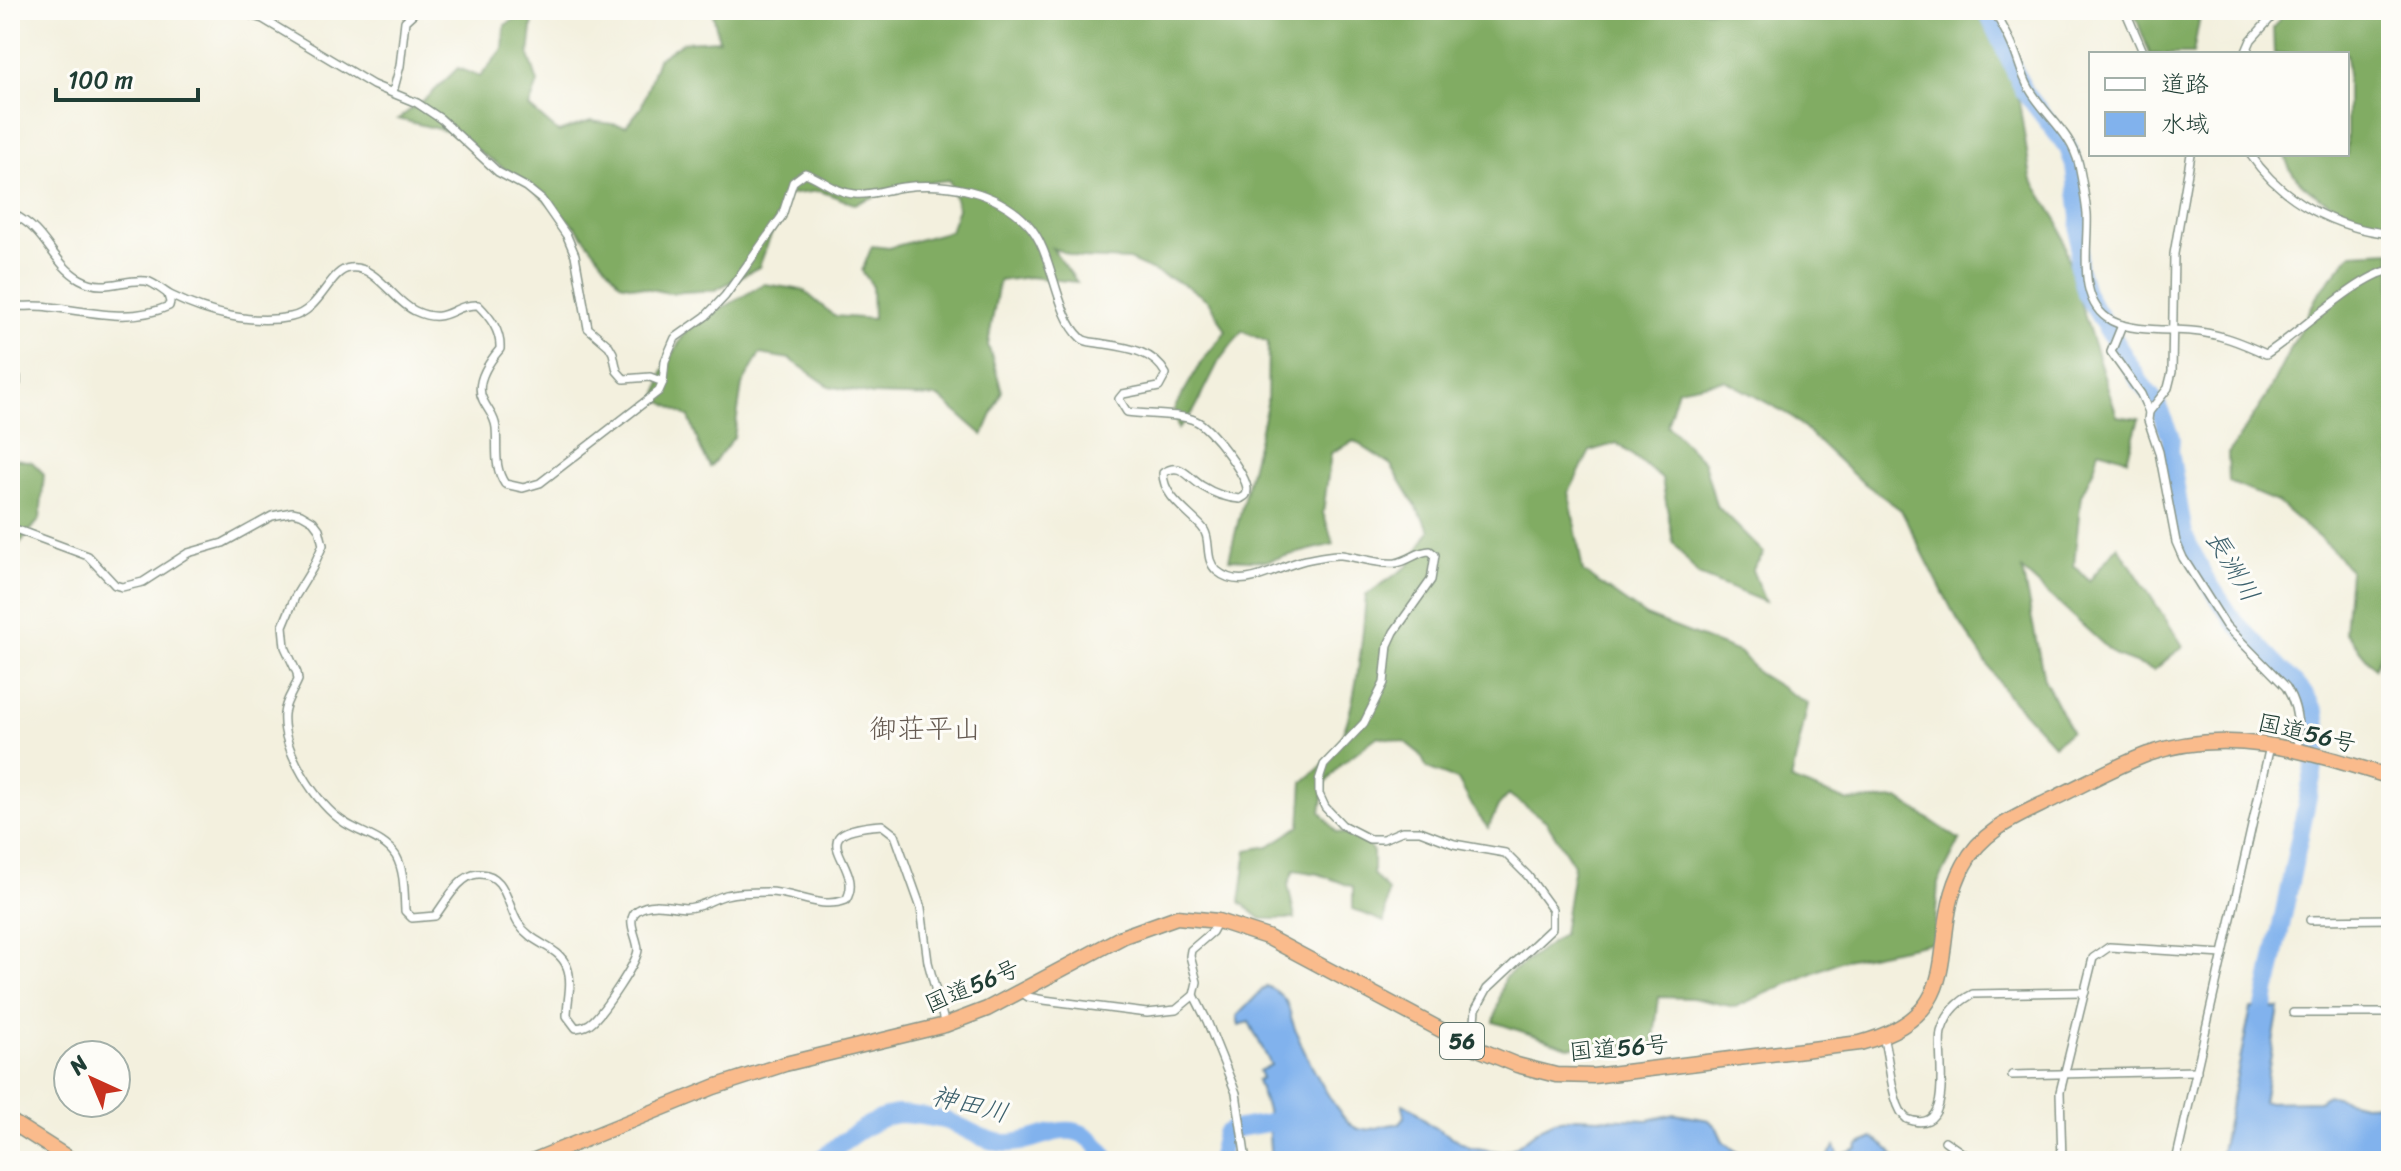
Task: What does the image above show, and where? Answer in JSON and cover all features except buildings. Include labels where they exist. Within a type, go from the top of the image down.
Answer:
[{"type":"highway","name":"国道56号","points":[[532,1161],[714,1087],[785,1064],[945,1025],[987,1009],[1137,931],[1177,917],[1218,921],[1267,937],[1473,1047],[1517,1065],[1556,1075],[1593,1076],[1860,1043],[1883,1037],[1904,1025],[1921,1009],[1935,989],[1943,967],[1954,885],[1965,862],[1983,839],[2005,823],[2151,753],[2198,743],[2270,744],[2391,777]]},
{"type":"highway","points":[[10,1121],[73,1161]]},
{"type":"street","points":[[233,10],[263,19],[373,85],[417,103],[441,119],[498,172],[542,200],[567,236],[575,255],[588,328],[609,346],[617,371],[624,379],[650,377],[663,382]]},
{"type":"street","points":[[393,92],[400,66],[405,21],[417,10]]},
{"type":"street","points":[[1994,10],[2028,87],[2057,123],[2078,161],[2087,214],[2085,260],[2088,285],[2096,304],[2109,320],[2122,325],[2194,331],[2235,340],[2266,354],[2369,277],[2391,270]]},
{"type":"street","points":[[2125,10],[2143,52]]},
{"type":"street","points":[[2246,52],[2251,40],[2278,10]]},
{"type":"street","points":[[2149,412],[2168,388],[2174,331],[2174,254],[2191,156]]},
{"type":"street","points":[[2251,156],[2261,171],[2280,189],[2306,207],[2323,216],[2377,233],[2391,234]]},
{"type":"street","points":[[10,212],[34,229],[61,262],[80,279],[107,286],[143,280],[151,282],[168,295],[223,315],[291,317],[307,311],[335,276],[346,268],[359,268],[371,274],[402,303],[415,311],[436,317],[468,305],[478,305],[488,315],[501,338],[500,349],[489,362],[480,392],[483,402],[494,415],[496,462],[505,484],[523,488],[540,483],[659,391],[665,361],[675,338],[706,316],[725,296],[782,216],[793,182],[805,173],[846,193],[859,195],[904,187],[948,186],[974,191],[1014,210],[1031,227],[1064,309],[1083,340],[1136,350],[1151,357],[1163,368],[1166,374],[1159,387],[1123,394],[1119,399],[1127,412],[1196,421],[1214,436],[1245,479],[1246,495],[1240,499],[1202,487],[1179,468],[1171,467],[1163,473],[1165,490],[1205,530],[1211,565],[1218,572],[1230,578],[1244,579],[1302,560],[1338,555],[1389,564],[1402,562],[1424,551],[1435,555],[1431,580],[1388,645],[1384,683],[1364,723],[1324,765],[1319,794],[1325,807],[1342,825],[1369,839],[1383,839],[1402,831],[1420,831],[1454,844],[1505,853],[1528,876],[1552,909],[1552,928],[1487,989],[1476,1009],[1473,1047]]},
{"type":"street","points":[[10,306],[47,307],[92,314],[143,314],[169,306],[168,295]]},
{"type":"street","points":[[2122,325],[2111,352],[2141,394],[2149,412],[2148,420],[2159,452],[2174,533],[2183,558],[2226,626],[2292,696],[2300,725],[2300,750]]},
{"type":"street","points":[[10,370],[17,377],[17,383],[10,393]]},
{"type":"street","points":[[10,527],[88,556],[115,585],[122,587],[143,582],[188,553],[223,543],[272,516],[292,512],[313,521],[319,529],[323,545],[320,556],[287,613],[283,638],[298,680],[286,702],[285,727],[306,781],[335,816],[383,843],[396,857],[404,884],[405,911],[412,918],[435,916],[456,888],[476,873],[492,877],[502,886],[512,913],[527,935],[560,955],[567,966],[570,984],[567,1016],[576,1028],[585,1027],[599,1015],[631,969],[638,951],[631,921],[632,915],[639,909],[697,907],[728,894],[769,892],[828,904],[846,900],[850,887],[838,849],[838,839],[842,832],[849,829],[882,825],[895,835],[921,908],[928,962],[945,1025]]},
{"type":"street","points":[[2176,1161],[2270,744]]},
{"type":"street","points":[[2310,920],[2391,919]]},
{"type":"street","points":[[1021,992],[1028,997],[1044,1000],[1147,1013],[1176,1010],[1194,995],[1197,982],[1191,950],[1212,932],[1218,921]]},
{"type":"street","points":[[2062,1161],[2060,1092],[2093,958],[2109,947],[2223,954]]},
{"type":"street","points":[[1883,1037],[1890,1058],[1896,1107],[1907,1119],[1921,1121],[1936,1112],[1940,1105],[1941,1034],[1953,1009],[1962,1000],[1973,994],[2085,992]]},
{"type":"street","points":[[1194,995],[1236,1093],[1246,1161]]},
{"type":"street","points":[[2293,1013],[2391,1013]]},
{"type":"street","points":[[2386,1087],[2391,1055]]},
{"type":"street","points":[[2012,1075],[2197,1071]]},
{"type":"street","points":[[1945,1141],[1965,1155],[1981,1161]]},
{"type":"green space","points":[[534,10],[529,55],[538,83],[529,107],[558,132],[591,121],[626,126],[641,108],[658,59],[683,42],[719,40],[713,14],[715,10],[1977,10],[2018,95],[2031,178],[2059,223],[2075,286],[2117,416],[2139,419],[2127,459],[2099,450],[2094,469],[2081,495],[2074,565],[2089,581],[2118,546],[2183,646],[2154,670],[2116,656],[2022,570],[2044,679],[2071,731],[2054,745],[2006,693],[1952,610],[1901,510],[1857,478],[1790,415],[1725,380],[1678,389],[1667,425],[1704,462],[1716,505],[1764,553],[1752,570],[1765,602],[1698,575],[1673,542],[1662,479],[1617,443],[1590,451],[1569,492],[1583,572],[1646,616],[1741,653],[1758,673],[1808,704],[1791,780],[1847,801],[1899,799],[1960,840],[1938,883],[1934,942],[1840,961],[1735,1007],[1692,998],[1659,997],[1653,1045],[1568,1047],[1494,1022],[1504,978],[1563,934],[1574,865],[1546,821],[1508,794],[1498,806],[1488,828],[1458,780],[1427,768],[1420,754],[1405,742],[1378,736],[1341,764],[1325,784],[1321,812],[1336,832],[1364,838],[1373,852],[1373,874],[1388,891],[1384,922],[1353,909],[1353,887],[1319,874],[1294,870],[1288,885],[1295,919],[1261,919],[1240,902],[1247,850],[1269,846],[1300,826],[1303,782],[1327,760],[1339,743],[1357,679],[1366,595],[1408,566],[1430,530],[1391,465],[1354,441],[1331,453],[1323,513],[1334,544],[1266,561],[1229,559],[1267,404],[1268,342],[1242,331],[1219,361],[1195,409],[1178,429],[1174,409],[1202,361],[1226,331],[1210,302],[1187,286],[1129,260],[1080,258],[1052,248],[1077,282],[1029,277],[999,281],[988,345],[1002,391],[983,435],[939,397],[873,395],[829,386],[790,359],[760,354],[742,385],[734,437],[710,467],[689,417],[657,399],[663,371],[687,329],[764,284],[803,290],[834,316],[873,319],[872,285],[862,271],[872,246],[889,248],[950,231],[958,208],[949,180],[905,185],[854,204],[820,191],[786,195],[759,267],[715,290],[669,293],[620,283],[576,227],[527,184],[450,132],[398,119],[430,95],[458,68],[480,77],[503,49],[505,25]]},
{"type":"green space","points":[[2133,10],[2201,10],[2193,52],[2149,52]]},
{"type":"green space","points":[[2286,10],[2391,10],[2391,228],[2328,202],[2312,192],[2290,168],[2286,156],[2349,156],[2349,52],[2274,52],[2273,28]]},
{"type":"green space","points":[[2391,251],[2391,626],[2375,668],[2345,632],[2350,571],[2331,548],[2277,502],[2229,482],[2228,454],[2265,399],[2318,294],[2352,253]]},
{"type":"green space","points":[[10,458],[32,462],[44,474],[40,519],[10,555]]},
{"type":"water","points":[[1266,986],[1285,1000],[1297,1034],[1320,1080],[1339,1111],[1360,1130],[1398,1124],[1404,1117],[1403,1104],[1413,1108],[1429,1124],[1470,1147],[1502,1152],[1514,1148],[1555,1121],[1576,1117],[1648,1120],[1675,1114],[1709,1120],[1723,1141],[1748,1161],[1271,1161],[1267,1110],[1257,1080],[1262,1078],[1259,1071],[1271,1065],[1249,1022],[1239,1025],[1237,1016]]},
{"type":"water","points":[[2251,1008],[2279,1008],[2263,1102],[2319,1101],[2327,1095],[2389,1107],[2391,1161],[2219,1161]]},
{"type":"water","points":[[1873,1138],[1890,1150],[1898,1161],[1824,1161],[1835,1146],[1839,1156]]},
{"type":"waterway","name":"長洲川","points":[[1986,10],[2024,91],[2068,148],[2074,165],[2080,217],[2078,266],[2085,293],[2140,382],[2156,402],[2171,438],[2170,451],[2184,535],[2204,576],[2234,621],[2302,691],[2316,712],[2319,734],[2314,768],[2259,1031]]},
{"type":"waterway","name":"神田川","points":[[818,1161],[867,1126],[898,1114],[947,1121],[989,1140],[1005,1143],[1059,1131],[1077,1132],[1091,1140],[1108,1161]]},
{"type":"waterway","name":"神田川","points":[[1219,1161],[1225,1134],[1233,1129],[1280,1121]]},
{"type":"district","name":"御荘平山","points":[[925,728]]}]
